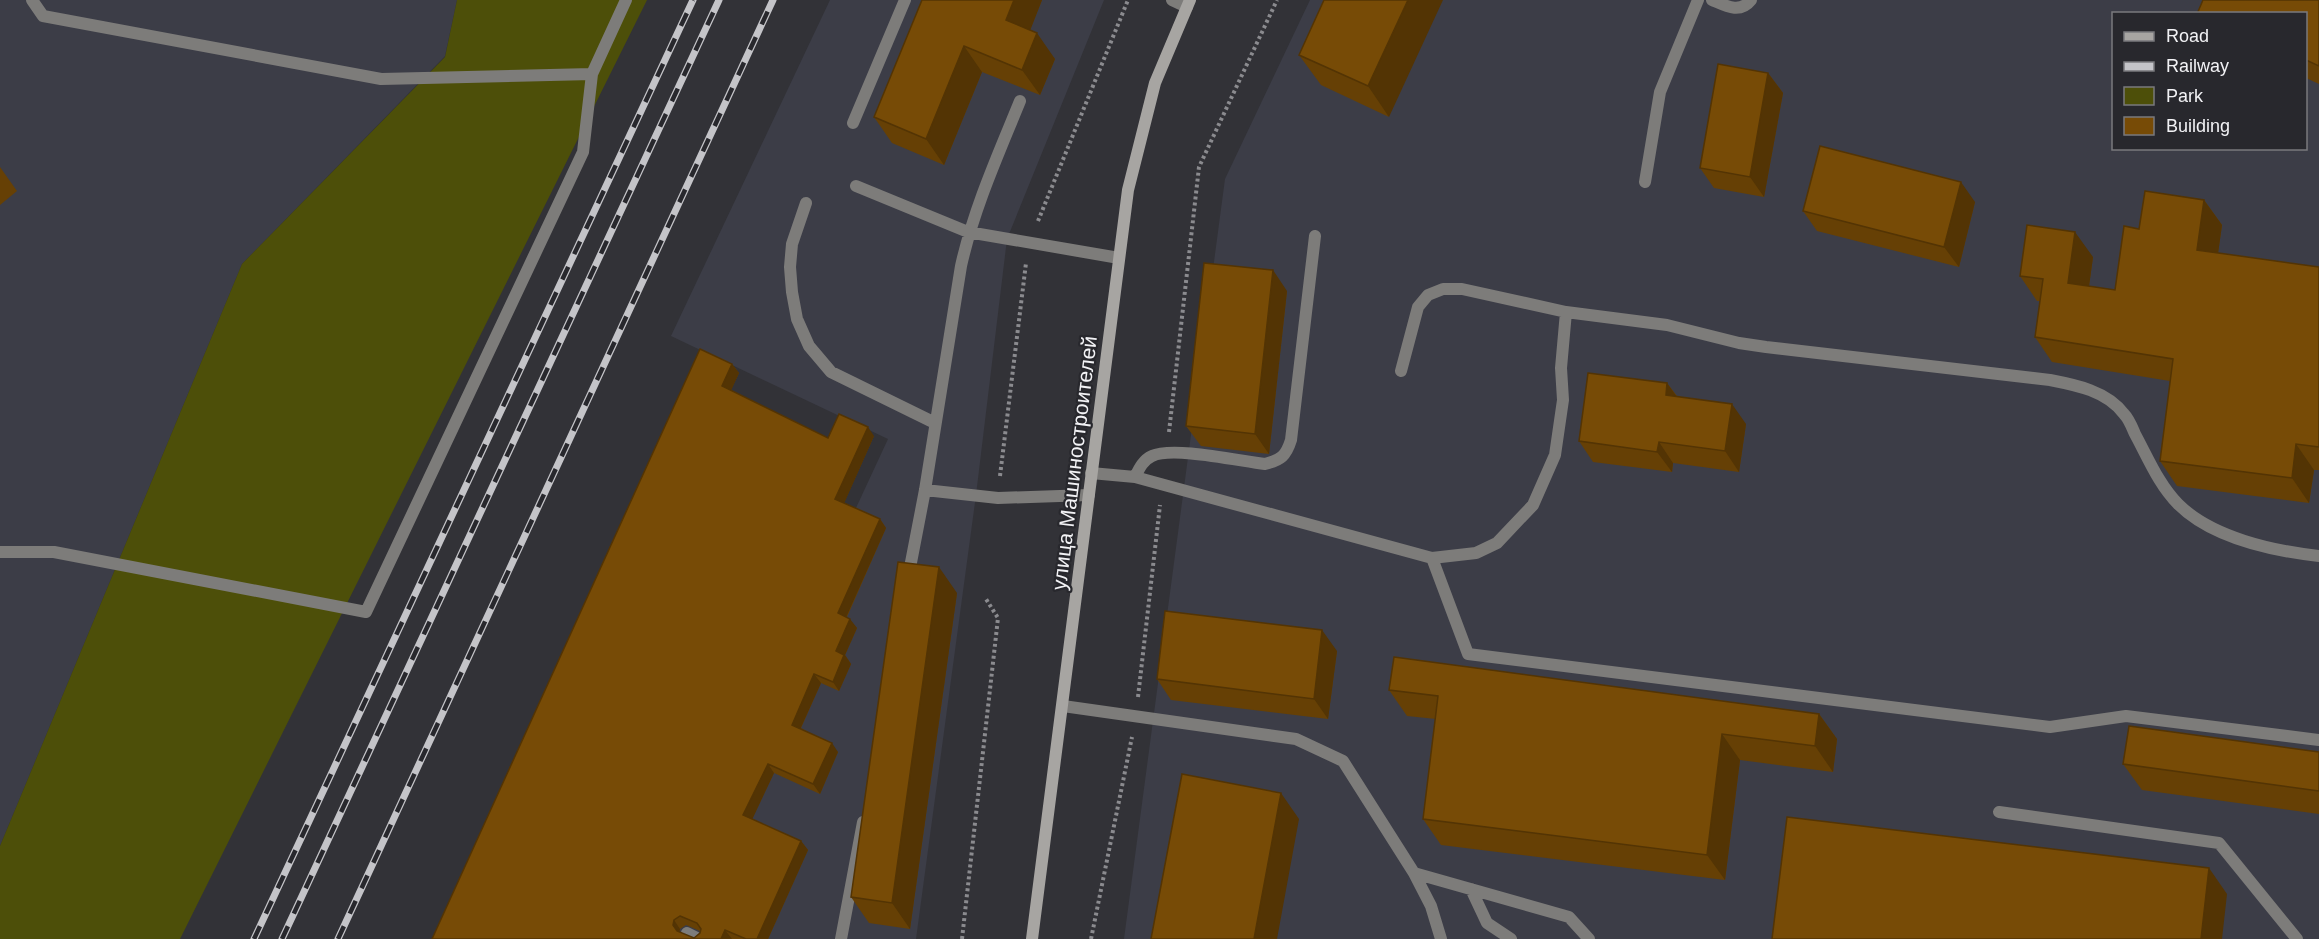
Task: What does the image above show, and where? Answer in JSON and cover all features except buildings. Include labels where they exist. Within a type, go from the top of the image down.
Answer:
[{"type":"main road","name":"улица Машиностроителей","points":[[1032,939],[1128,190],[1155,83],[1188,3]]},
{"type":"lane","points":[[32,0],[44,16],[381,79],[592,74]]},
{"type":"lane","points":[[0,552],[54,552],[366,612],[583,152],[592,74],[626,0]]},
{"type":"lane","points":[[853,123],[905,0]]},
{"type":"lane","points":[[1172,0],[1188,3]]},
{"type":"lane","points":[[1646,182],[1660,92],[1698,0]]},
{"type":"lane","points":[[1712,0],[1729,8],[1738,9],[1748,5],[1751,0]]},
{"type":"lane","points":[[905,593],[925,490],[968,232],[978,201],[1020,101]]},
{"type":"lane","points":[[856,186],[968,232],[1119,258]]},
{"type":"lane","points":[[806,203],[792,244],[790,267],[797,319],[809,346],[831,372],[935,423]]},
{"type":"lane","points":[[1135,477],[1142,464],[1150,456],[1161,453],[1177,452],[1264,464],[1279,461],[1287,453],[1291,440],[1315,236]]},
{"type":"lane","points":[[1401,370],[1418,307],[1428,294],[1443,289],[1462,289],[1566,312],[1667,325],[1739,343],[2050,380],[2080,386],[2104,397],[2124,413],[2164,488],[2180,506],[2209,525],[2239,538],[2270,549],[2319,556]]},
{"type":"lane","points":[[1091,473],[1135,477],[1432,558],[1476,553],[1497,543],[1533,505],[1555,455],[1563,400],[1561,368],[1566,312]]},
{"type":"lane","points":[[925,490],[998,498],[1089,495]]},
{"type":"lane","points":[[1432,558],[1468,654],[2050,727],[2126,716],[2319,740]]},
{"type":"lane","points":[[1063,706],[1296,739],[1343,761],[1414,873],[1431,906],[1441,939]]},
{"type":"lane","points":[[841,939],[864,812]]},
{"type":"lane","points":[[1999,812],[2219,843],[2297,939]]},
{"type":"lane","points":[[1414,873],[1569,917],[1589,939]]},
{"type":"lane","points":[[1471,889],[1487,923],[1511,939]]},
{"type":"lane","points":[[687,933],[699,939]]},
{"type":"path","points":[[962,939],[998,618],[986,598]]},
{"type":"shaded area","points":[[0,0],[457,0],[445,56],[242,264],[0,846]]},
{"type":"shaded area","points":[[830,0],[1104,0],[1007,239],[976,495],[916,939],[656,939],[888,439],[671,336]]},
{"type":"shaded area","points":[[1310,0],[2319,0],[2319,939],[1124,939],[1225,179]]},
{"type":"green space","points":[[457,0],[647,0],[180,939],[0,939],[0,846],[242,264],[445,57]]},
{"type":"railway","points":[[254,939],[693,0]]},
{"type":"railway","points":[[282,939],[719,0]]},
{"type":"railway","points":[[338,939],[773,0]]}]
